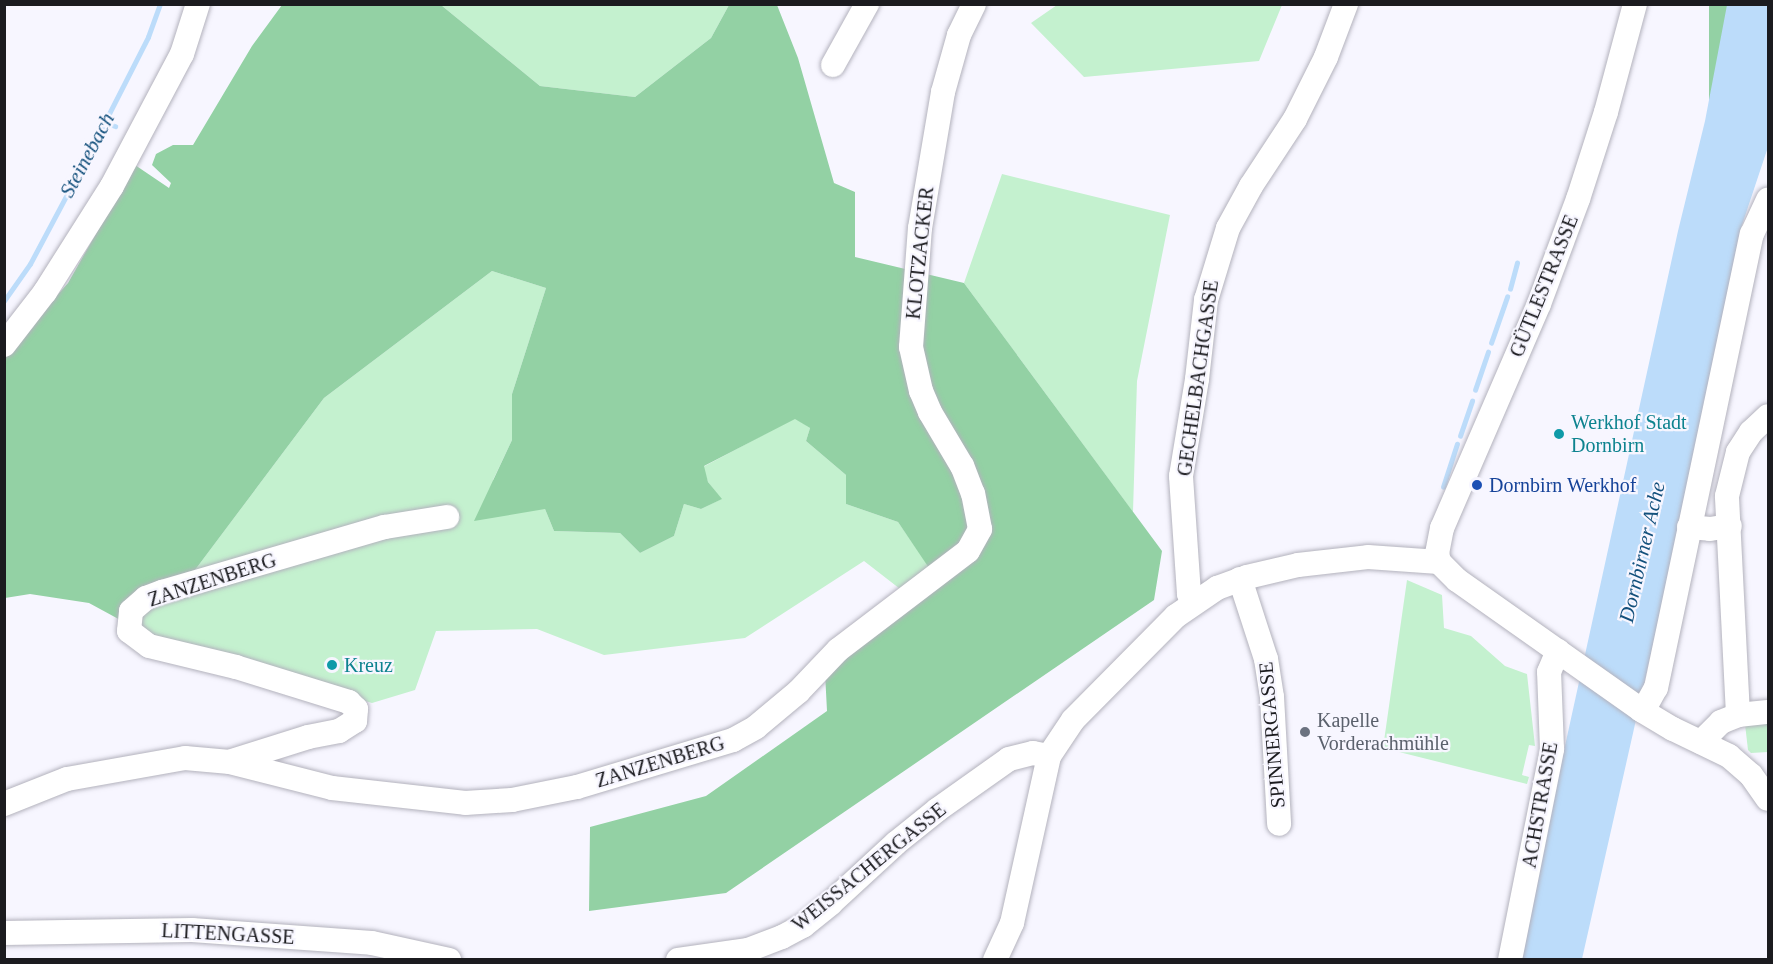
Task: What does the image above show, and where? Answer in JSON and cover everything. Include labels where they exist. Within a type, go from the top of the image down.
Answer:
[{"type":"street","points":[[4,345],[45,292],[112,186],[182,54],[198,4]]},
{"type":"street","points":[[833,65],[867,4]]},
{"type":"street","name":"KLOTZACKER","points":[[973,494],[962,466],[942,435],[921,391],[910,347],[920,228],[944,92],[959,35],[974,4]]},
{"type":"street","name":"GECHELBACHGASSE","points":[[1193,603],[1189,594],[1181,476],[1197,379],[1206,300],[1228,228],[1251,186],[1295,118],[1326,57],[1346,4]]},
{"type":"street","name":"GÜTLESTRASSE","points":[[1438,562],[1437,553],[1442,528],[1539,304],[1578,199],[1606,112],[1635,4]]},
{"type":"street","points":[[1645,712],[1656,688],[1752,234],[1768,199]]},
{"type":"street","points":[[1738,715],[1727,496],[1738,452],[1751,432],[1768,416]]},
{"type":"street","name":"ZANZENBERG","points":[[4,804],[67,779],[185,758],[230,762],[332,788],[465,803],[512,800],[577,787],[733,740],[756,727],[798,692],[838,650],[968,551],[980,529],[973,494]]},
{"type":"street","name":"ZANZENBERG","points":[[230,762],[308,737],[339,731],[355,721],[356,709],[349,702],[236,667],[149,646],[129,631],[131,611],[146,598],[162,592],[385,527],[447,517]]},
{"type":"street","points":[[1689,526],[1710,529],[1730,526]]},
{"type":"street","points":[[995,960],[1012,923],[1049,756],[1073,720],[1176,616],[1193,603],[1240,579],[1330,560],[1368,556],[1438,562],[1457,580],[1645,712],[1729,756],[1742,766],[1768,799]]},
{"type":"street","name":"SPINNERGASSE","points":[[1240,579],[1266,659],[1272,697],[1279,824]]},
{"type":"street","name":"ACHSTRASSE","points":[[1510,960],[1552,749],[1549,672],[1567,657]]},
{"type":"street","points":[[1701,742],[1716,725],[1738,715],[1768,712]]},
{"type":"street","name":"WEISSACHERGASSE","points":[[678,960],[748,950],[803,926],[896,843],[937,810],[1010,759],[1033,753],[1049,756]]},
{"type":"street","name":"LITTENGASSE","points":[[4,933],[192,930],[372,943],[449,960]]},
{"type":"green space","points":[[282,5],[441,5],[540,86],[635,97],[711,38],[729,5],[777,5],[798,58],[834,183],[855,192],[855,257],[964,283],[1162,551],[1154,600],[726,893],[589,911],[590,827],[706,796],[827,711],[825,673],[929,568],[898,522],[846,504],[846,475],[806,441],[810,428],[795,419],[704,466],[708,482],[722,499],[701,509],[684,504],[674,536],[640,553],[620,533],[554,531],[545,509],[474,521],[512,440],[512,394],[546,288],[492,271],[324,398],[192,574],[124,622],[89,603],[30,594],[5,598],[4,356],[68,283],[135,165],[169,188],[171,183],[152,165],[156,154],[173,145],[193,145],[252,46]]},
{"type":"green space","points":[[441,5],[729,5],[711,38],[635,97],[540,86]]},
{"type":"green space","points":[[1057,5],[1282,5],[1259,61],[1084,77],[1031,23]]},
{"type":"green space","points":[[1709,5],[1727,5],[1727,117],[1709,117]]},
{"type":"green space","points":[[1002,174],[1170,215],[1137,381],[1133,512],[964,283]]},
{"type":"green space","points":[[492,271],[546,288],[512,394],[512,440],[493,480],[545,509],[554,531],[620,533],[640,553],[674,536],[684,504],[701,509],[721,499],[708,482],[703,467],[795,418],[810,428],[806,441],[846,475],[846,504],[898,522],[930,568],[904,592],[864,561],[745,638],[604,655],[537,629],[436,631],[415,690],[372,703],[179,647],[124,622],[192,574],[324,398]]},
{"type":"green space","points":[[1407,580],[1442,595],[1444,628],[1471,636],[1505,666],[1527,674],[1535,746],[1529,745],[1522,775],[1529,777],[1527,784],[1383,748]]},
{"type":"green space","points":[[1768,721],[1768,752],[1751,753],[1748,750],[1745,724]]},
{"type":"water","name":"Dornbirner Ache","points":[[1727,5],[1768,5],[1768,147],[1740,231],[1692,472],[1582,959],[1518,960],[1678,231],[1705,121]]},
{"type":"waterway","name":"Steinebach","points":[[4,301],[30,264],[89,153],[148,37],[160,4]]},
{"type":"waterway","points":[[104,122],[115,126]]},
{"type":"waterway","points":[[1510,289],[1517,263]]},
{"type":"waterway","points":[[1491,343],[1507,297]]},
{"type":"waterway","points":[[1475,390],[1488,352]]},
{"type":"waterway","points":[[1460,436],[1472,401]]},
{"type":"waterway","points":[[1443,487],[1457,444]]},
{"type":"place","name":"Werkhof Stadt Dornbirn","points":[[1559,434]]},
{"type":"place","name":"Dornbirn Werkhof","points":[[1477,485]]},
{"type":"place","name":"Kreuz","points":[[332,665]]},
{"type":"place","name":"Kapelle Vorderachmühle","points":[[1305,732]]}]
